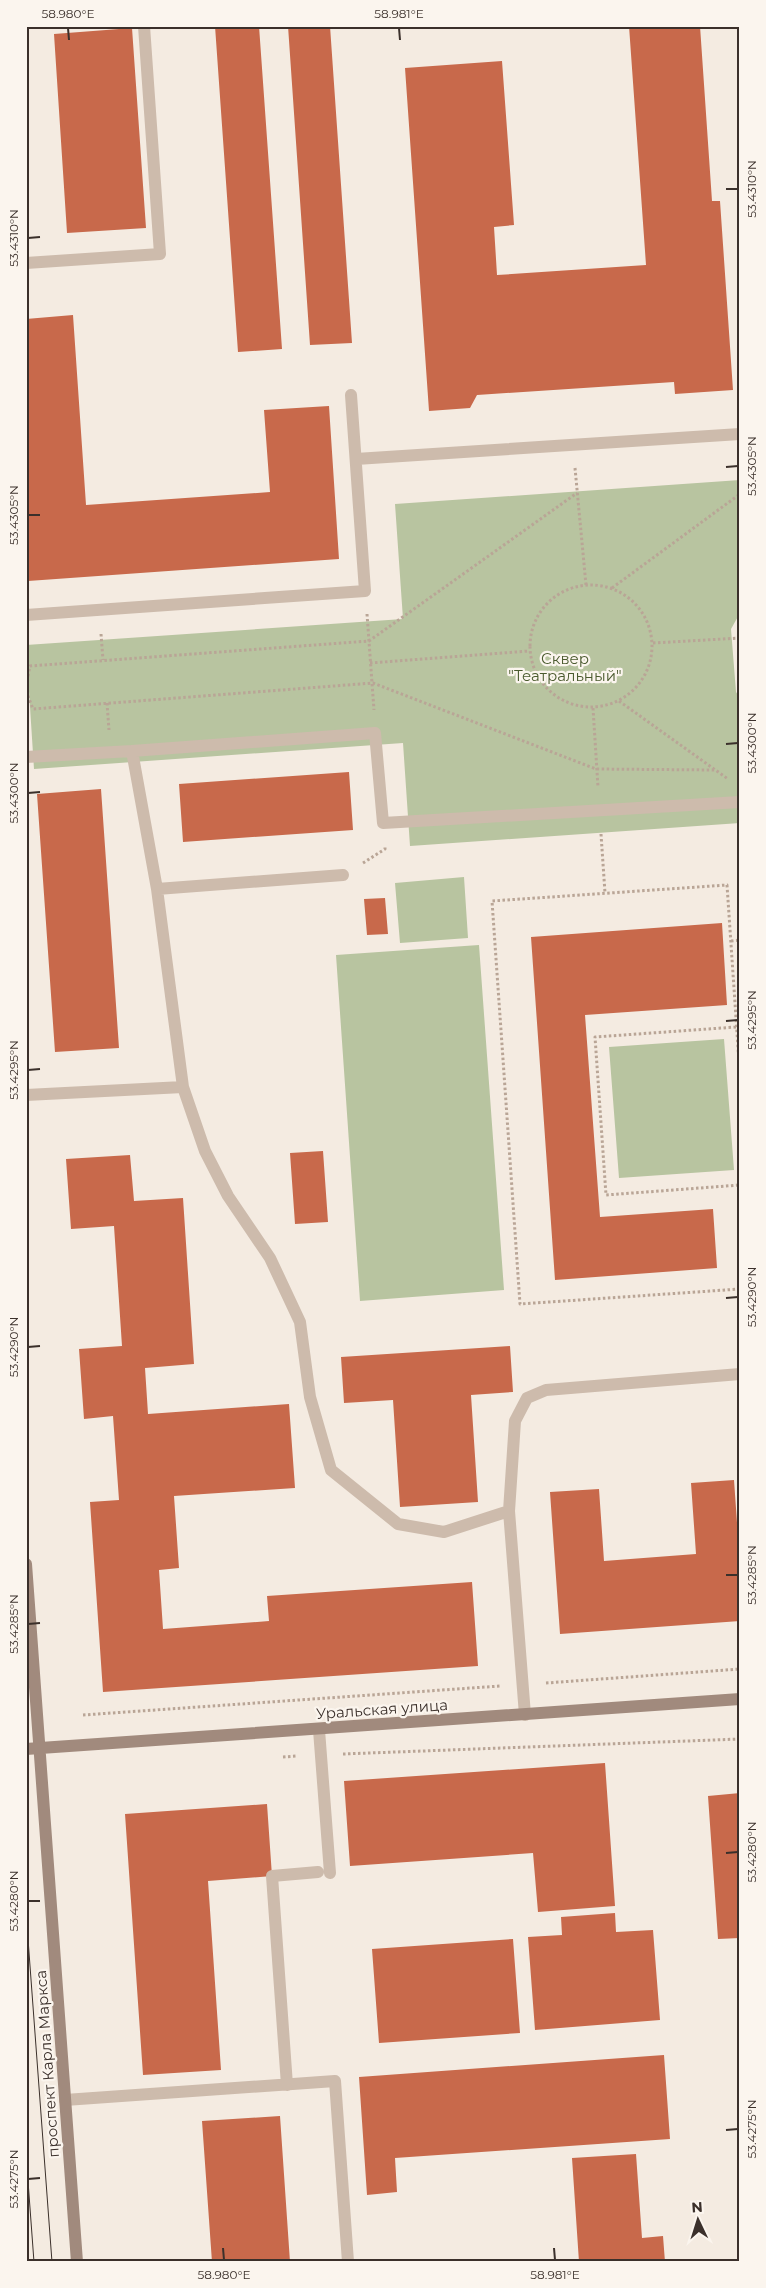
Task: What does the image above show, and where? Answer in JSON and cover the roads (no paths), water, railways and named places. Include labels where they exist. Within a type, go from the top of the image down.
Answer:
[{"type":"street","name":"проспект Карла Маркса","points":[[26,1564],[77,2262]]},
{"type":"street","name":"Уральская улица","points":[[26,1749],[319,1730],[740,1699]]},
{"type":"lane","points":[[26,263],[160,254],[144,26]]},
{"type":"lane","points":[[26,615],[365,590],[351,395]]},
{"type":"lane","points":[[356,459],[740,434]]},
{"type":"lane","points":[[26,757],[375,733],[383,823],[740,802]]},
{"type":"lane","points":[[132,751],[157,890],[183,1087],[213,1166],[228,1196],[270,1258],[300,1322],[310,1397],[331,1470],[398,1524],[444,1532],[508,1511]]},
{"type":"lane","points":[[157,890],[343,875]]},
{"type":"lane","points":[[26,1095],[183,1087]]},
{"type":"lane","points":[[525,1715],[508,1511],[515,1420],[527,1398],[546,1390],[740,1374]]},
{"type":"lane","points":[[287,2085],[272,1876],[324,1872],[323,1755],[319,1730]]},
{"type":"lane","points":[[65,2100],[336,2081],[348,2262]]},
{"type":"tram line","points":[[26,1912],[52,2262]]},
{"type":"tram line","points":[[26,2154],[34,2262]]},
{"type":"park label","name":"Сквер \"Театральный\"","points":[[565,666]]}]
